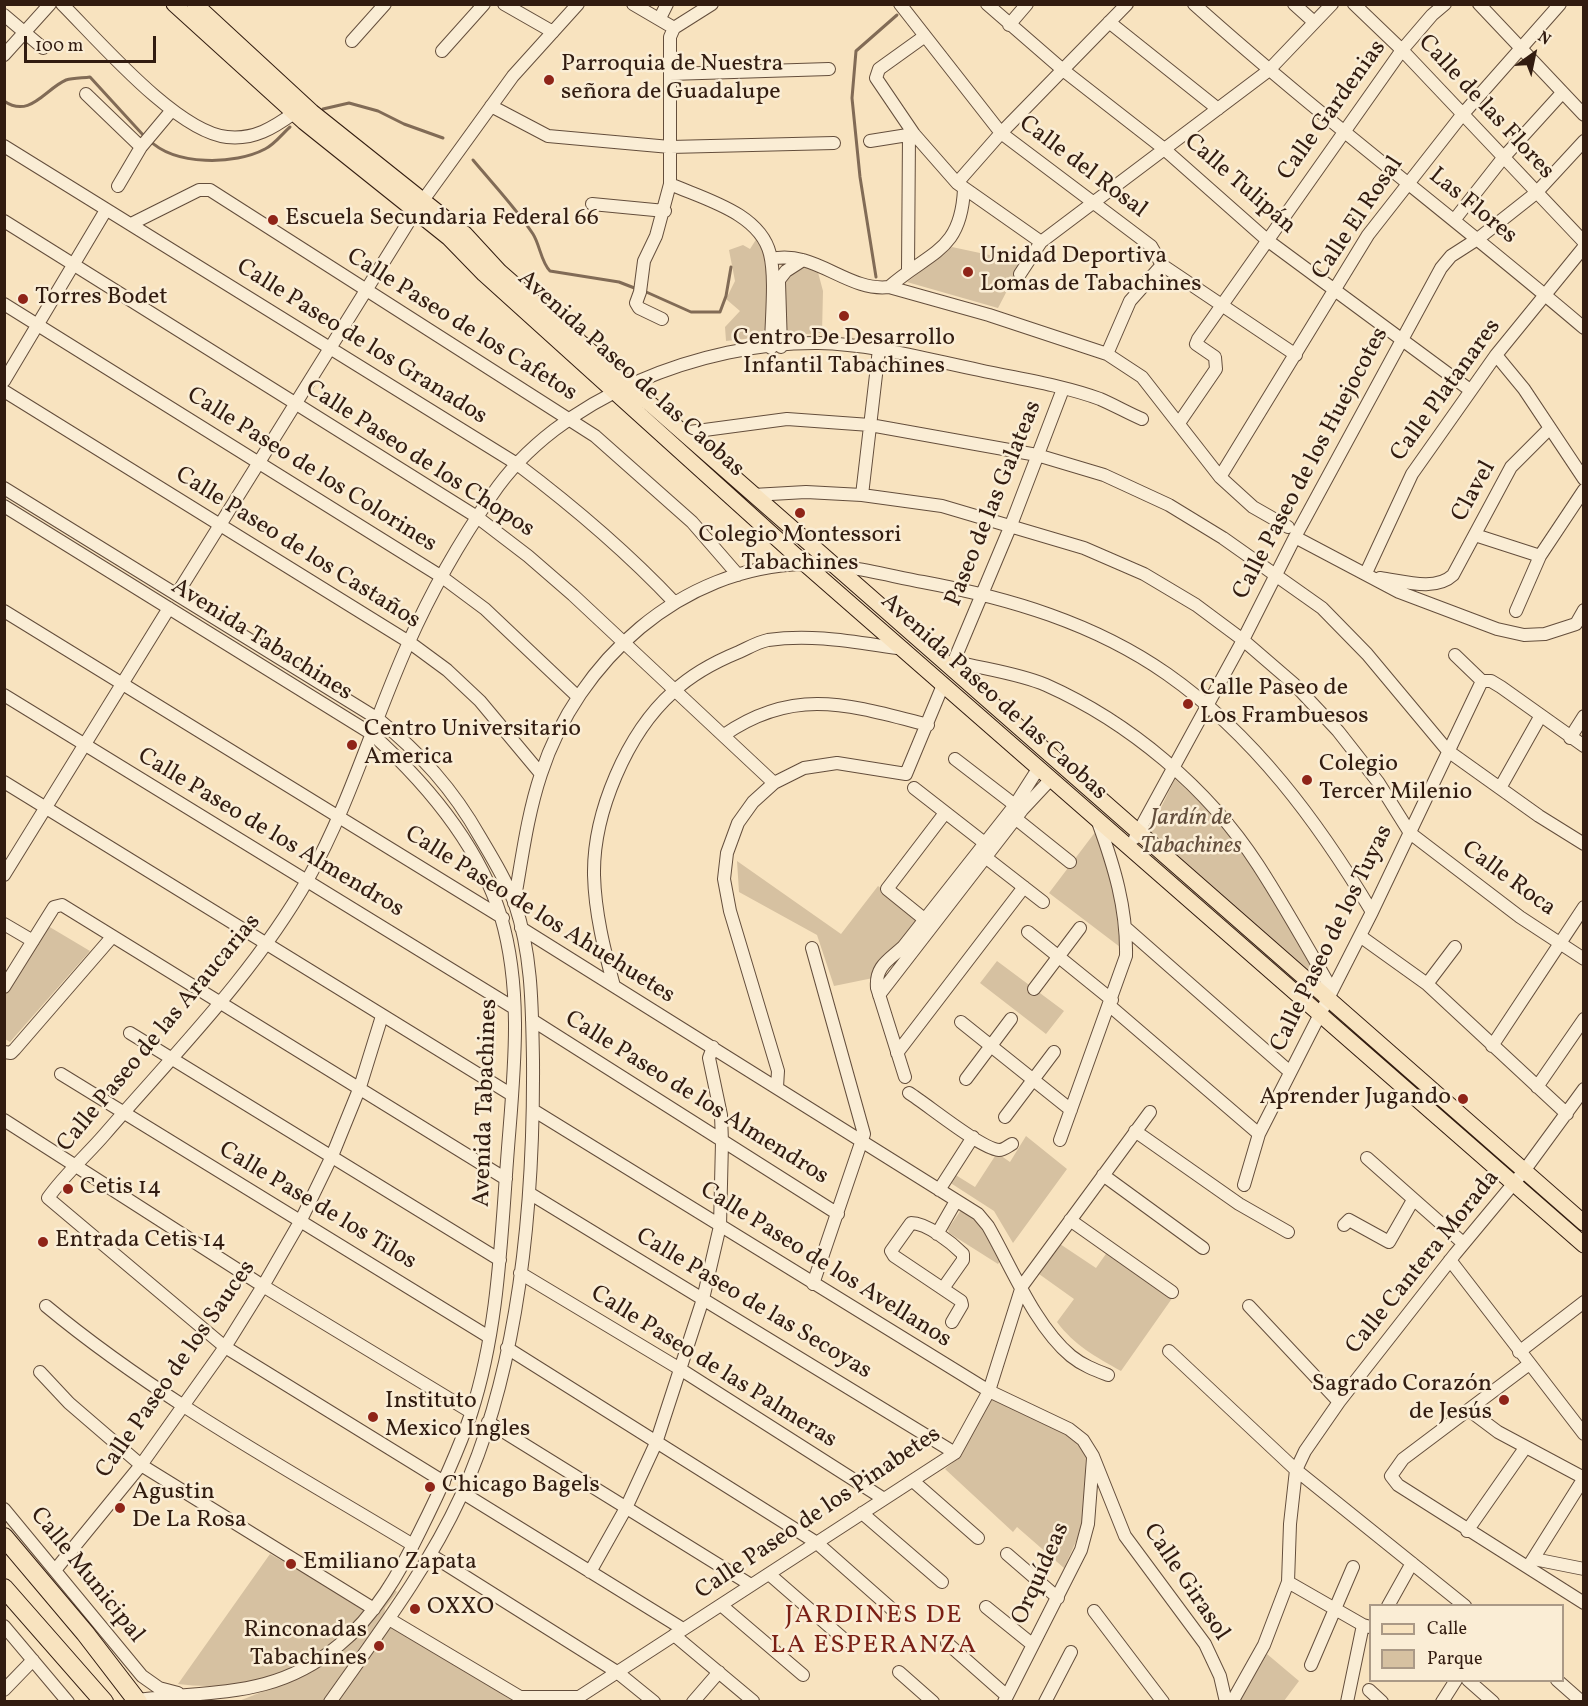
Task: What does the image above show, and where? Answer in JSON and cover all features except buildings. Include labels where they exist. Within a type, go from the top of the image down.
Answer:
[{"type":"highway","points":[[4,1538],[143,1700]]},
{"type":"highway","points":[[4,1588],[104,1701]]},
{"type":"main road","points":[[174,4],[303,116]]},
{"type":"main road","points":[[195,4],[303,116]]},
{"type":"main road","name":"Avenida Paseo de las Caobas","points":[[303,116],[420,205],[500,272],[805,564],[904,649],[988,725],[1036,773],[1130,849],[1584,1245]]},
{"type":"main road","name":"Avenida Paseo de las Caobas","points":[[621,387],[682,433],[952,664],[1000,711],[1330,994],[1584,1223]]},
{"type":"main road","points":[[988,725],[1000,711]]},
{"type":"street","points":[[4,55],[50,4]]},
{"type":"street","points":[[62,4],[172,110],[200,129],[229,138],[262,134],[303,116]]},
{"type":"street","points":[[352,41],[385,4]]},
{"type":"street","points":[[442,51],[484,4]]},
{"type":"street","points":[[504,4],[553,32]]},
{"type":"street","points":[[177,594],[420,205],[513,76],[578,4]]},
{"type":"street","points":[[633,4],[674,28]]},
{"type":"street","points":[[660,18],[667,4]]},
{"type":"street","points":[[662,319],[636,306],[642,273],[665,212],[670,184],[670,37],[674,28],[712,4]]},
{"type":"street","name":"Calle del Rosal","points":[[900,4],[1001,133],[1151,246],[1162,265],[1296,355]]},
{"type":"street","name":"Calle Tulipán","points":[[987,4],[1063,70],[1163,148],[1267,240],[1470,390]]},
{"type":"street","points":[[1009,25],[1028,4]]},
{"type":"street","points":[[889,287],[908,270],[932,256],[951,239],[963,216],[961,186],[1001,133],[1127,4]]},
{"type":"street","name":"Las Flores","points":[[1194,4],[1268,71],[1479,238],[1584,328]]},
{"type":"street","points":[[1294,4],[1314,22]]},
{"type":"street","points":[[1020,274],[1041,242],[1268,71],[1332,4]]},
{"type":"street","name":"Calle de las Flores","points":[[1354,4],[1402,50],[1584,242]]},
{"type":"street","name":"Calle Gardenias","points":[[1179,423],[1216,369],[1215,357],[1196,344],[1402,50],[1432,15],[1445,4]]},
{"type":"street","points":[[1479,4],[1584,115]]},
{"type":"street","name":"Calle El Rosal","points":[[1220,477],[1368,235],[1407,182],[1462,115],[1560,4]]},
{"type":"street","points":[[4,15],[43,48]]},
{"type":"street","points":[[1109,22],[1218,108]]},
{"type":"street","points":[[925,36],[876,74],[876,78],[912,135],[961,186],[1041,242]]},
{"type":"street","points":[[670,75],[829,69]]},
{"type":"street","points":[[1455,219],[1503,158],[1562,93]]},
{"type":"street","points":[[86,94],[142,145]]},
{"type":"street","points":[[491,106],[548,136],[670,147],[834,143]]},
{"type":"street","points":[[118,186],[142,145],[172,110]]},
{"type":"street","points":[[870,141],[912,135]]},
{"type":"street","points":[[908,270],[912,135]]},
{"type":"street","name":"Calle Paseo de los Huejocotes","points":[[1130,849],[1243,640],[1276,574],[1291,532],[1441,268],[1451,256],[1479,238],[1536,193],[1584,141]]},
{"type":"street","name":"Calle Paseo de los Granados","points":[[4,146],[517,464],[579,511],[635,560],[675,603]]},
{"type":"street","points":[[670,184],[732,210],[762,235],[773,256],[778,280],[776,347]]},
{"type":"street","name":"Calle Paseo de los Cafetos","points":[[131,224],[199,190],[210,190],[594,435],[643,476],[692,522],[738,575]]},
{"type":"street","points":[[592,204],[665,212]]},
{"type":"street","points":[[4,381],[105,210]]},
{"type":"street","name":"Calle Paseo de los Chopos","points":[[4,221],[477,517],[528,556],[774,783]]},
{"type":"street","name":"Calle Platanares","points":[[1369,575],[1412,474],[1496,355],[1584,247]]},
{"type":"street","points":[[773,256],[815,262],[874,289],[889,287],[989,315],[1107,354],[1142,377],[1220,477],[1253,507],[1291,532],[1399,592],[1497,629],[1524,635],[1545,634],[1580,626],[1584,610]]},
{"type":"street","points":[[773,256],[776,347]]},
{"type":"street","points":[[778,280],[786,271],[804,260]]},
{"type":"street","points":[[1107,354],[1130,301],[1162,265]]},
{"type":"street","name":"Calle Paseo de los Colorines","points":[[4,304],[442,577],[485,609],[578,697]]},
{"type":"street","name":"Calle Paseo de las Araucarias","points":[[225,1347],[48,1198],[267,945],[307,880],[340,819],[409,642],[442,577],[477,517],[517,464],[569,418],[621,387],[720,354],[817,343],[879,349],[1064,388],[1099,399],[1142,419]]},
{"type":"street","points":[[862,495],[879,349]]},
{"type":"street","points":[[1496,355],[1512,372],[1584,479]]},
{"type":"street","name":"Paseo de las Galateas","points":[[952,664],[983,595],[1064,388]]},
{"type":"street","name":"Calle Paseo de los Castaños","points":[[4,391],[409,642],[447,670],[480,701],[541,774]]},
{"type":"street","points":[[682,433],[787,419],[870,425],[1037,455],[1104,476],[1168,505],[1276,574],[1322,609],[1367,654],[1448,751],[1584,843]]},
{"type":"street","name":"Clavel","points":[[1369,575],[1434,585],[1445,582],[1453,575],[1511,467],[1550,428]]},
{"type":"street","name":"Avenida Tabachines","points":[[4,488],[378,719],[420,755],[455,796],[493,857],[514,903],[522,929],[530,969],[532,1020],[533,1110],[529,1192],[520,1273],[507,1348],[489,1422],[463,1493],[431,1556],[330,1701]]},
{"type":"street","points":[[1516,611],[1540,556],[1584,490]]},
{"type":"street","points":[[753,495],[806,492],[862,495],[942,506],[1084,548],[1144,574],[1196,605],[1243,640],[1294,684],[1338,731],[1378,782],[1410,833]]},
{"type":"street","name":"Avenida Tabachines","points":[[4,506],[372,734],[414,775],[462,837],[484,875],[501,916],[508,947],[514,1008],[515,1054],[498,1281],[489,1337],[471,1412],[444,1482],[413,1545],[374,1609],[339,1645],[300,1671],[251,1688],[194,1697]]},
{"type":"street","points":[[1475,535],[1540,556]]},
{"type":"street","points":[[501,916],[514,903],[526,831],[541,774],[556,735],[578,697],[622,642],[675,603],[738,575],[805,564],[837,567],[983,595],[1032,608],[1124,647],[1167,674],[1207,705],[1281,781],[1314,822],[1372,912]]},
{"type":"street","points":[[5,873],[169,609]]},
{"type":"street","name":"Calle Paseo de los Ahuehuetes","points":[[4,611],[713,1047],[956,1201],[983,1220],[1056,1341],[1071,1356],[1108,1375]]},
{"type":"street","points":[[614,986],[596,911],[594,873],[601,819],[618,772],[643,727],[673,691],[722,659],[766,641],[811,637],[904,649]]},
{"type":"street","points":[[1455,655],[1482,681],[1491,681],[1501,687],[1540,717],[1584,746]]},
{"type":"street","points":[[952,664],[1044,684],[1110,719],[1173,768],[1218,812],[1257,864],[1330,994]]},
{"type":"street","name":"Calle Paseo de los Tuyas","points":[[1244,1185],[1259,1134],[1372,912],[1482,681]]},
{"type":"street","points":[[777,1087],[778,1071],[730,911],[724,879],[727,853],[738,823],[753,802],[774,783],[804,768],[837,763],[906,774],[943,685]]},
{"type":"street","name":"Calle Paseo de los Almendros","points":[[4,696],[514,1008]]},
{"type":"street","points":[[724,735],[746,719],[803,702],[833,704],[928,725]]},
{"type":"street","points":[[1570,738],[1584,716]]},
{"type":"street","points":[[1500,788],[1540,717]]},
{"type":"street","points":[[955,759],[1070,862]]},
{"type":"street","points":[[905,1077],[876,982],[881,967],[929,923],[1015,812],[1036,773]]},
{"type":"street","points":[[4,782],[512,1095]]},
{"type":"street","points":[[1015,812],[1048,783]]},
{"type":"street","points":[[914,788],[945,813],[1024,888],[1043,902]]},
{"type":"street","points":[[929,923],[887,889],[945,813]]},
{"type":"street","points":[[1060,1140],[1126,956],[1126,928],[1116,873],[1098,822]]},
{"type":"street","name":"Calle Roca","points":[[1410,833],[1584,959]]},
{"type":"street","points":[[897,1053],[1024,888]]},
{"type":"street","points":[[4,987],[58,904],[221,1000],[506,1179]]},
{"type":"street","points":[[1492,1046],[1584,907]]},
{"type":"street","points":[[4,924],[33,941]]},
{"type":"street","points":[[1034,989],[1080,928]]},
{"type":"street","points":[[1126,928],[1290,1072]]},
{"type":"street","points":[[1028,932],[1059,956],[1259,1134]]},
{"type":"street","points":[[1360,936],[1427,984],[1567,1114]]},
{"type":"street","points":[[4,1052],[11,1053],[15,1049],[112,937]]},
{"type":"street","points":[[1427,984],[1455,947]]},
{"type":"street","points":[[812,948],[864,1134],[813,1284]]},
{"type":"street","name":"Calle Paseo de los Sauces","points":[[56,1569],[141,1465],[225,1347],[263,1286],[301,1220],[332,1156],[360,1087],[382,1016]]},
{"type":"street","points":[[966,1079],[1011,1019]]},
{"type":"street","points":[[1537,1087],[1584,1019]]},
{"type":"street","name":"Calle Paseo de los Almendros","points":[[532,1020],[838,1214]]},
{"type":"street","points":[[961,1022],[1071,1110]]},
{"type":"street","points":[[130,1033],[500,1260]]},
{"type":"street","points":[[590,1572],[626,1508],[656,1443],[703,1299],[720,1226],[721,1114],[709,1058],[713,1047]]},
{"type":"street","points":[[1005,1117],[1054,1052]]},
{"type":"street","points":[[515,1054],[532,1055]]},
{"type":"street","name":"Calle Pase de los Tilos","points":[[61,1074],[489,1337]]},
{"type":"street","name":"Calle Cantera Morada","points":[[1232,1701],[1264,1645],[1288,1582],[1290,1524],[1296,1470],[1305,1451],[1339,1402],[1450,1260],[1514,1184],[1584,1089]]},
{"type":"street","points":[[909,1093],[973,1137],[1000,1150],[1012,1144]]},
{"type":"street","name":"Calle Paseo de los Avellanos","points":[[533,1110],[989,1391],[1069,1429],[1083,1440],[1093,1456]]},
{"type":"street","name":"Calle Paseo de los Pinabetes","points":[[389,1619],[520,1697],[579,1697],[913,1481],[955,1453],[989,1391],[1022,1286],[1150,1112]]},
{"type":"street","points":[[4,1120],[263,1286],[471,1412]]},
{"type":"street","points":[[1135,1131],[1239,1204],[1288,1232]]},
{"type":"street","points":[[939,1190],[973,1137]]},
{"type":"street","points":[[1367,1158],[1463,1244]]},
{"type":"street","points":[[1103,1175],[1203,1248]]},
{"type":"street","name":"Calle Paseo de las Secoyas","points":[[529,1192],[955,1453]]},
{"type":"street","points":[[1344,1225],[1349,1220],[1389,1242],[1413,1200]]},
{"type":"street","points":[[937,1234],[956,1201]]},
{"type":"street","points":[[1070,1220],[1172,1292]]},
{"type":"street","points":[[944,1287],[963,1257],[960,1251],[937,1234],[917,1223],[911,1223],[891,1251],[894,1256],[944,1287],[962,1303],[952,1322]]},
{"type":"street","points":[[1450,1260],[1528,1365],[1584,1434]]},
{"type":"street","name":"Calle Paseo de las Palmeras","points":[[520,1273],[680,1369],[884,1499]]},
{"type":"street","points":[[498,1281],[507,1294],[516,1293]]},
{"type":"street","points":[[1519,1352],[1584,1302]]},
{"type":"street","points":[[1249,1305],[1339,1402]]},
{"type":"street","points":[[46,1306],[76,1331],[182,1405],[413,1545]]},
{"type":"street","points":[[494,1307],[508,1312],[512,1317]]},
{"type":"street","points":[[225,1347],[444,1482]]},
{"type":"street","points":[[507,1348],[817,1543],[894,1611]]},
{"type":"street","points":[[1170,1351],[1296,1470],[1464,1604]]},
{"type":"street","points":[[1528,1365],[1403,1460],[1392,1470],[1391,1479],[1467,1531],[1531,1563],[1584,1603]]},
{"type":"street","points":[[40,1372],[84,1417],[141,1465],[374,1609]]},
{"type":"street","points":[[1470,1411],[1525,1448],[1584,1478],[1531,1563]]},
{"type":"street","points":[[489,1422],[751,1585]]},
{"type":"street","points":[[1467,1531],[1525,1448]]},
{"type":"street","name":"Orquídeas","points":[[1005,1699],[1058,1598],[1086,1534],[1093,1456]]},
{"type":"street","name":"Calle Girasol","points":[[1093,1456],[1125,1536],[1205,1644],[1220,1676],[1226,1701]]},
{"type":"street","points":[[913,1481],[978,1538]]},
{"type":"street","points":[[463,1493],[590,1572],[679,1632],[719,1672],[753,1701]]},
{"type":"street","name":"Calle Municipal","points":[[4,1509],[56,1569],[136,1669],[159,1688],[194,1697]]},
{"type":"street","points":[[862,1513],[942,1582]]},
{"type":"street","points":[[1007,1554],[1058,1598]]},
{"type":"street","points":[[431,1556],[617,1672],[654,1701]]},
{"type":"street","points":[[1389,1604],[1412,1563]]},
{"type":"street","points":[[1531,1563],[1584,1569]]},
{"type":"street","points":[[1311,1665],[1353,1567]]},
{"type":"street","points":[[769,1574],[846,1641]]},
{"type":"street","points":[[395,1576],[411,1586]]},
{"type":"street","points":[[1288,1582],[1367,1626],[1347,1701]]},
{"type":"street","points":[[721,1605],[804,1675]]},
{"type":"street","points":[[986,1607],[1033,1645]]},
{"type":"street","points":[[1094,1611],[1163,1701]]},
{"type":"street","points":[[4,1626],[68,1701]]},
{"type":"street","points":[[947,1643],[1005,1699]]},
{"type":"street","points":[[1045,1701],[1071,1652]]},
{"type":"street","points":[[4,1690],[33,1660]]},
{"type":"street","points":[[693,1701],[719,1672]]},
{"type":"street","points":[[899,1672],[933,1701]]},
{"type":"street","points":[[1442,1701],[1455,1682]]},
{"type":"street","points":[[1470,1682],[1493,1701]]},
{"type":"street","points":[[1559,1682],[1582,1701]]},
{"type":"street","points":[[1369,1690],[1382,1701]]},
{"type":"street","points":[[143,1700],[194,1697],[216,1701]]},
{"type":"green space","points":[[757,238],[766,251],[768,332],[762,337],[726,341],[725,327],[740,311],[726,299],[735,281],[729,250],[743,245],[750,249]]},
{"type":"green space","name":"Unidad Deportiva Lomas de Tabachines","points":[[952,247],[1022,262],[998,308],[907,282]]},
{"type":"green space","points":[[816,265],[823,291],[822,333],[790,335],[785,330],[784,285],[795,268]]},
{"type":"green space","name":"Jardín de Tabachines","points":[[1175,779],[1214,816],[1254,865],[1325,982],[1322,989],[1148,834]]},
{"type":"green space","points":[[1096,831],[1115,898],[1120,947],[1049,893]]},
{"type":"green space","points":[[737,861],[841,934],[878,886],[921,919],[887,953],[873,978],[834,986],[817,935],[739,892]]},
{"type":"green space","points":[[48,926],[90,951],[10,1042],[5,1039],[4,997]]},
{"type":"green space","points":[[997,961],[1064,1011],[1046,1034],[980,983]]},
{"type":"green space","points":[[1026,1136],[1067,1169],[1013,1243],[994,1211],[949,1182],[954,1174],[975,1187],[997,1153],[1010,1162]]},
{"type":"green space","points":[[961,1210],[976,1216],[1002,1258],[998,1264],[949,1233],[948,1229]]},
{"type":"green space","points":[[1060,1244],[1096,1268],[1108,1251],[1173,1297],[1121,1371],[1078,1344],[1057,1322],[1074,1299],[1039,1274]]},
{"type":"green space","points":[[992,1397],[1078,1438],[1086,1455],[1083,1526],[1064,1568],[1017,1527],[1013,1532],[945,1469],[957,1459]]},
{"type":"green space","points":[[270,1554],[366,1608],[328,1646],[282,1672],[258,1680],[232,1684],[205,1686],[178,1684]]},
{"type":"green space","points":[[394,1589],[397,1592],[385,1608],[384,1616],[324,1701],[239,1701],[299,1677]]},
{"type":"green space","points":[[392,1624],[513,1701],[337,1702]]},
{"type":"green space","points":[[1267,1654],[1299,1681],[1284,1701],[1236,1702]]},
{"type":"waterway","points":[[876,277],[860,177],[852,98],[856,51],[897,15]]},
{"type":"waterway","points":[[4,101],[13,106],[30,105],[66,80],[90,77],[144,136]]},
{"type":"waterway","points":[[323,109],[349,103],[378,111],[404,124],[443,138]]},
{"type":"waterway","points":[[149,140],[160,149],[174,155],[222,160],[238,158],[265,149],[290,127]]},
{"type":"waterway","points":[[473,160],[526,224],[550,271],[619,282],[637,289]]},
{"type":"waterway","points":[[644,291],[691,312],[720,312],[726,296],[731,267]]},
{"type":"place","name":"Parroquia de Nuestra señora de Guadalupe","points":[[549,80]]},
{"type":"place","name":"Escuela Secundaria Federal 66","points":[[273,220]]},
{"type":"place","name":"Unidad Deportiva Lomas de Tabachines","points":[[968,272]]},
{"type":"place","name":"Torres Bodet","points":[[23,299]]},
{"type":"place","name":"Centro De Desarrollo Infantil Tabachines","points":[[844,316]]},
{"type":"place","name":"Colegio Montessori Tabachines","points":[[800,513]]},
{"type":"place","name":"Calle Paseo de Los Frambuesos","points":[[1188,704]]},
{"type":"place","name":"Centro Universitario America","points":[[352,745]]},
{"type":"place","name":"Colegio Tercer Milenio","points":[[1307,780]]},
{"type":"place","name":"Aprender Jugando","points":[[1463,1099]]},
{"type":"place","name":"Cetis 14","points":[[68,1189]]},
{"type":"place","name":"Entrada Cetis 14","points":[[43,1242]]},
{"type":"place","name":"Sagrado Corazón de Jesús","points":[[1504,1400]]},
{"type":"place","name":"Instituto Mexico Ingles","points":[[373,1417]]},
{"type":"place","name":"Chicago Bagels","points":[[430,1487]]},
{"type":"place","name":"Agustin De La Rosa","points":[[120,1508]]},
{"type":"place","name":"Emiliano Zapata","points":[[291,1564]]},
{"type":"place","name":"OXXO","points":[[415,1609]]},
{"type":"place","name":"Rinconadas Tabachines","points":[[379,1646]]},
{"type":"district","name":"JARDINES DE LA ESPERANZA","points":[[874,1632]]}]
